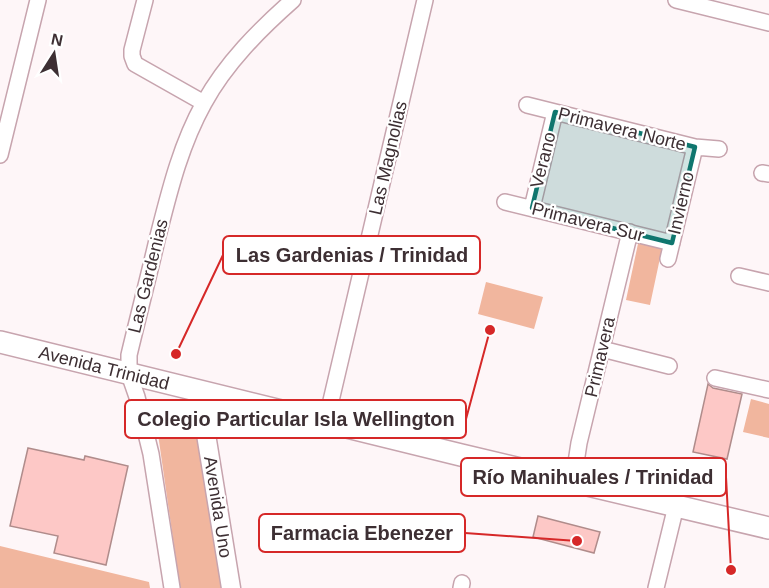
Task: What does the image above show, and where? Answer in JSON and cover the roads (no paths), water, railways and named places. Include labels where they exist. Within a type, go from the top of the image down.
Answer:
[{"type":"main road","name":"Avenida Trinidad","points":[[0,342],[769,528]]},
{"type":"street","points":[[0,155],[38,0]]},
{"type":"street","points":[[145,0],[132,50],[135,64],[204,103]]},
{"type":"street","name":"Las Gardenias","points":[[172,588],[149,445],[129,374],[129,355],[168,195],[192,128],[215,85],[240,52],[293,0]]},
{"type":"street","name":"Las Magnolias","points":[[326,422],[425,0]]},
{"type":"street","points":[[676,0],[769,23]]},
{"type":"street","name":"Primavera Norte","points":[[527,105],[695,147],[719,149]]},
{"type":"street","name":"Verano","points":[[532,208],[555,112]]},
{"type":"street","name":"Invierno","points":[[668,259],[695,147]]},
{"type":"street","name":"Primavera Sur","points":[[505,202],[672,243]]},
{"type":"street","name":"Primavera","points":[[573,482],[579,443],[630,232]]},
{"type":"street","points":[[739,276],[769,283]]},
{"type":"street","points":[[602,349],[669,366]]},
{"type":"street","points":[[715,378],[769,390]]},
{"type":"street","name":"Avenida Uno","points":[[200,391],[231,588]]},
{"type":"street","points":[[656,588],[676,506]]},
{"type":"place","name":"Colegio Particular Isla Wellington","points":[[490,330]]},
{"type":"place","name":"Las Gardenias / Trinidad","points":[[176,354]]},
{"type":"place","name":"Farmacia Ebenezer","points":[[577,541]]},
{"type":"place","name":"Río Manihuales / Trinidad","points":[[731,570]]}]
